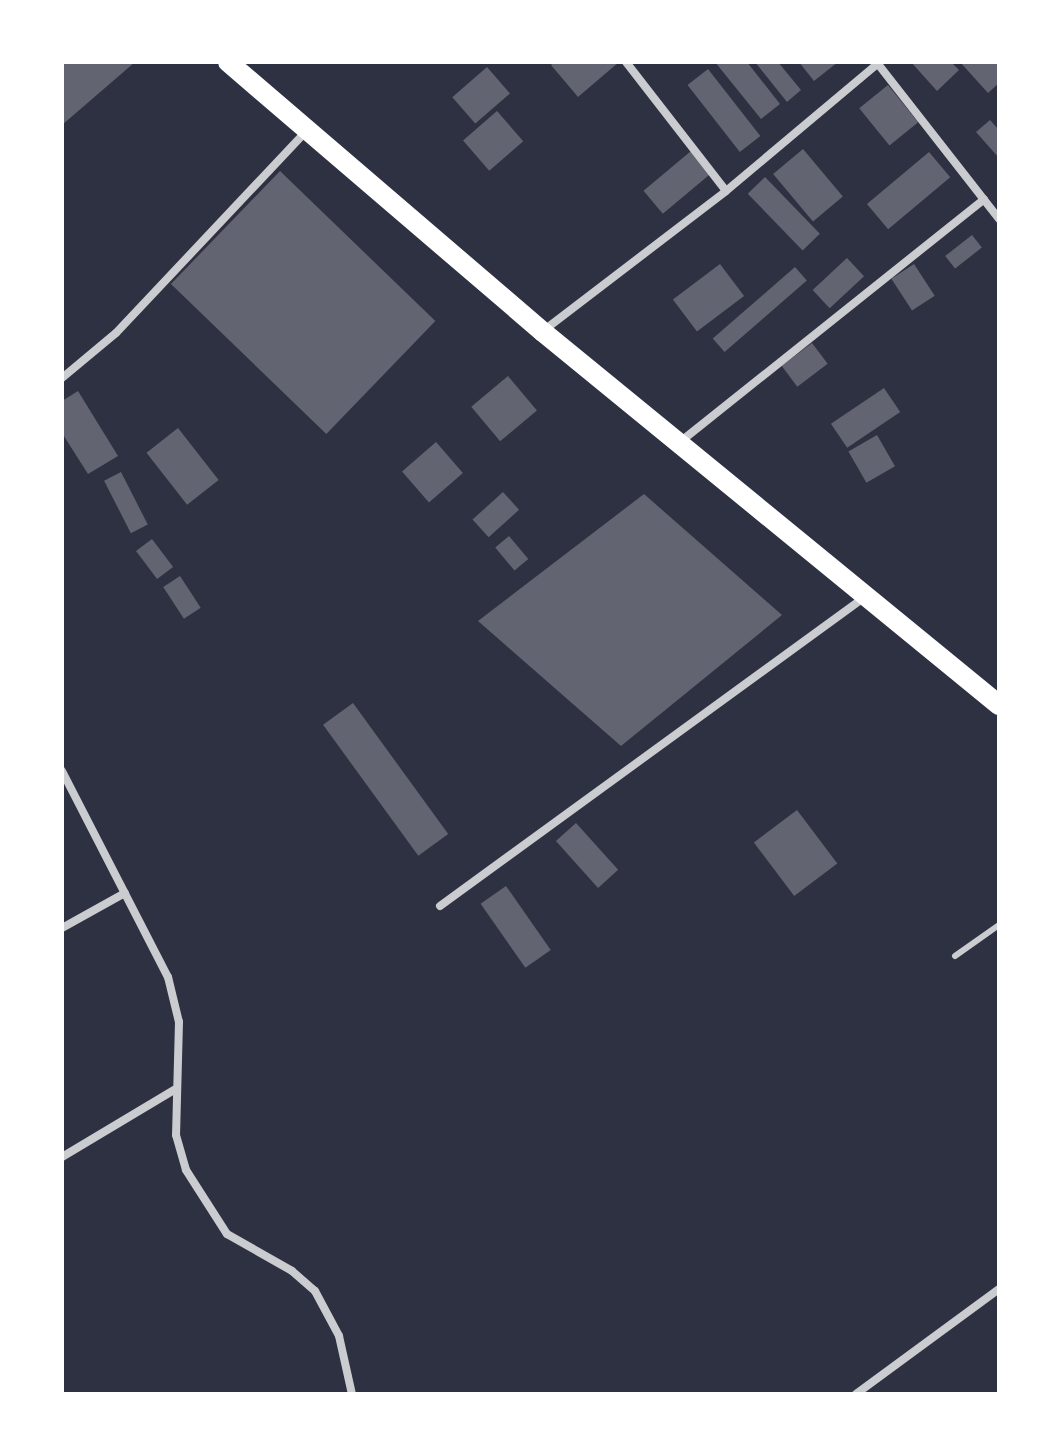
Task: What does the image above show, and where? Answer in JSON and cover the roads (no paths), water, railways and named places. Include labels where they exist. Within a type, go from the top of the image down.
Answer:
[{"type":"main road","points":[[228,62],[543,332],[999,705]]},
{"type":"street","points":[[626,62],[726,191]]},
{"type":"street","points":[[543,332],[726,191],[879,63],[999,219]]},
{"type":"street","points":[[62,378],[116,333],[308,128]]},
{"type":"street","points":[[679,442],[984,199]]},
{"type":"street","points":[[440,906],[866,596]]},
{"type":"street","points":[[62,771],[168,977],[179,1022],[174,1090],[176,1135],[205,1206],[227,1234],[292,1271],[315,1291],[339,1336],[352,1394]]},
{"type":"street","points":[[62,928],[125,893]]},
{"type":"street","points":[[62,1157],[174,1090]]},
{"type":"street","points":[[856,1394],[999,1289]]},
{"type":"lane","points":[[955,956],[999,925]]}]
